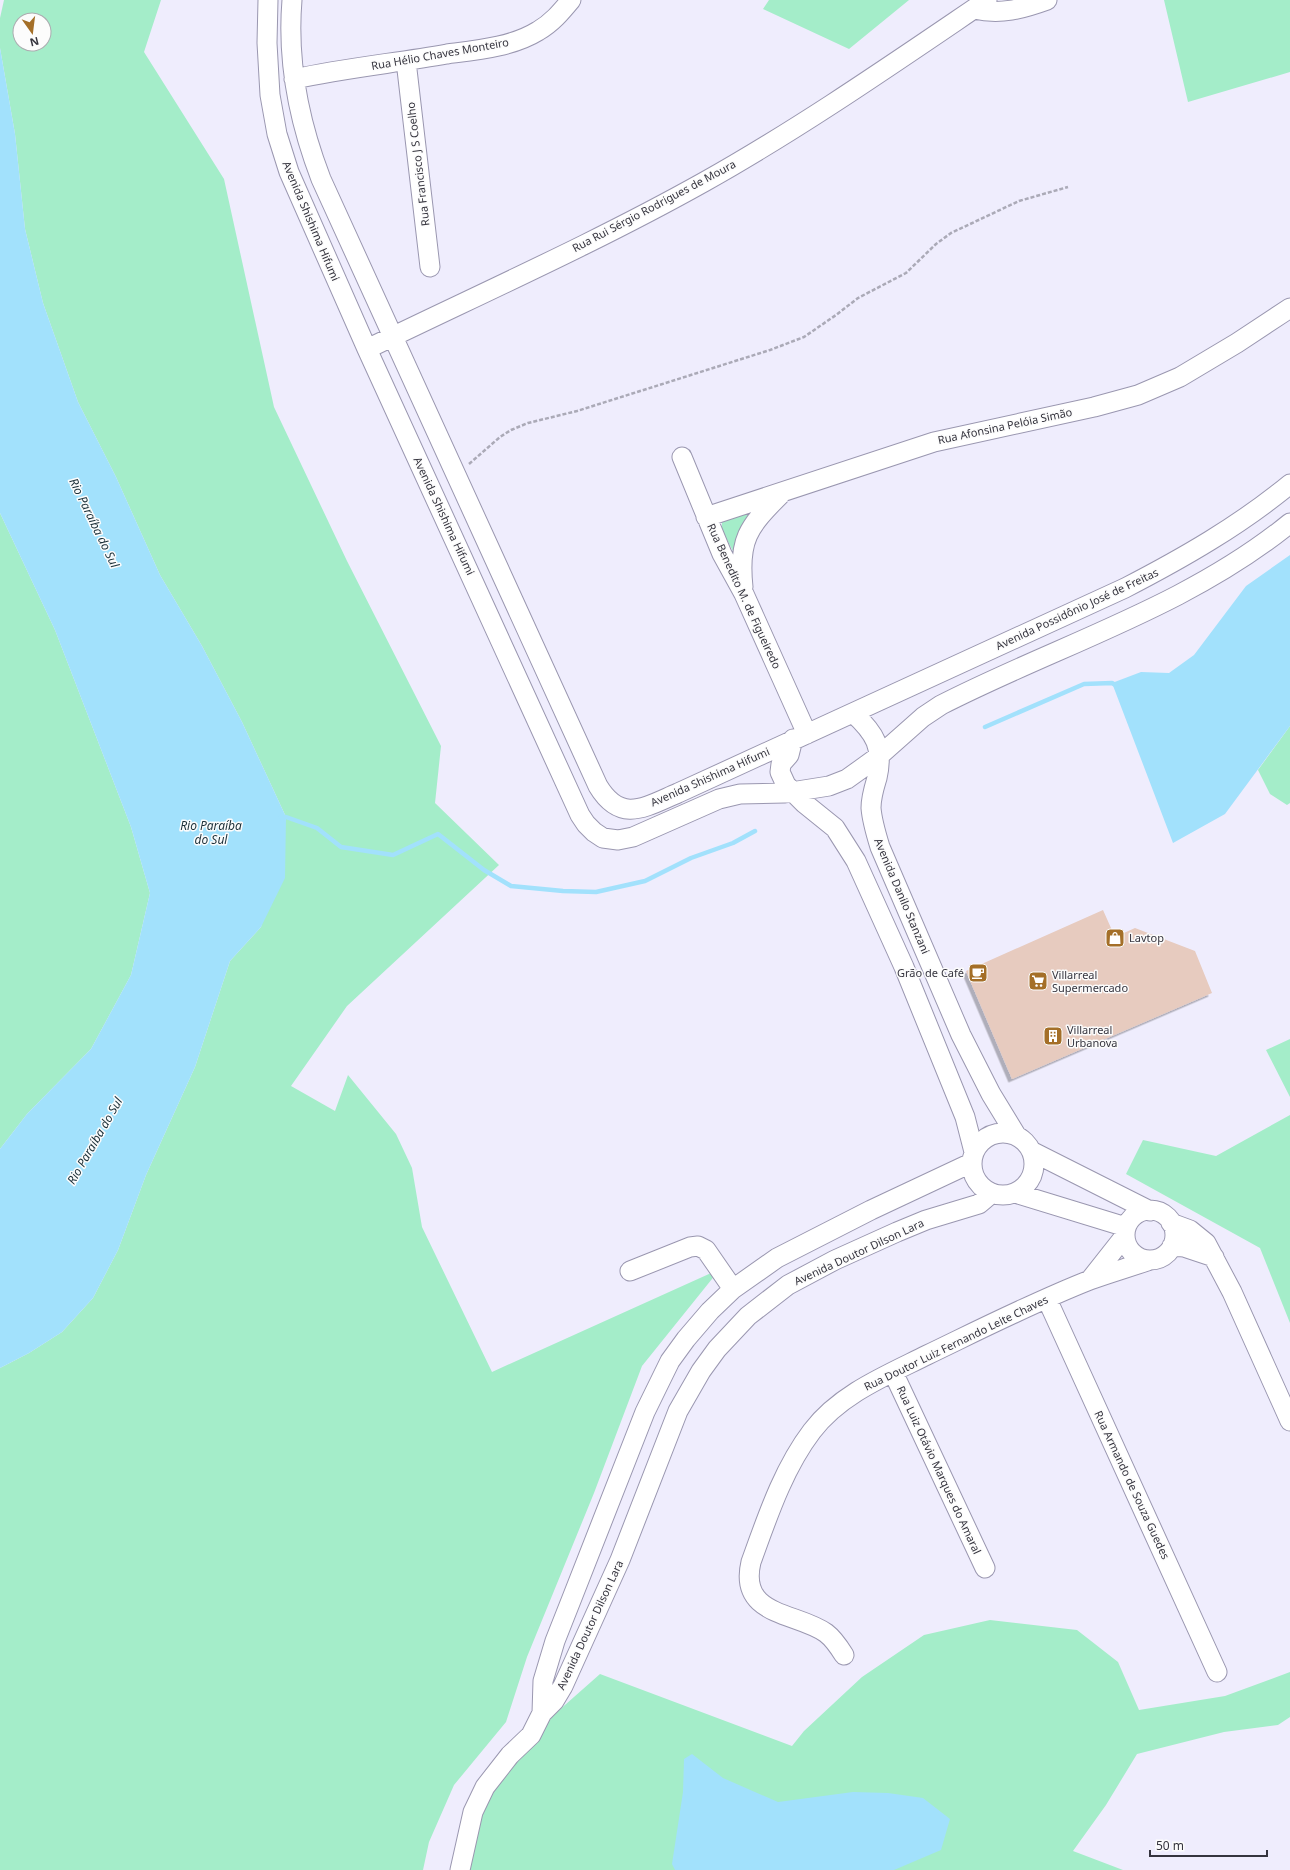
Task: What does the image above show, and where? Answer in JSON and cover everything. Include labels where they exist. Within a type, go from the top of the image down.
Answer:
[{"type":"street","name":"Avenida Shishima Hifumi","points":[[268,0],[267,43],[270,95],[282,154],[367,349],[573,800],[583,820],[590,829],[603,838],[610,840],[625,840],[719,799],[756,792],[789,793],[829,786],[847,779],[885,751]]},
{"type":"street","name":"Avenida Shishima Hifumi","points":[[292,0],[291,32],[294,79],[307,138],[314,159],[598,786],[609,802],[625,810],[652,804],[853,713]]},
{"type":"street","name":"Rua Hélio Chaves Monteiro","points":[[294,79],[339,70],[483,49],[524,38],[550,23],[571,0]]},
{"type":"street","points":[[981,4],[986,12],[1012,11],[1047,0]]},
{"type":"street","name":"Rua Rui Sérgio Rodrigues de Moura","points":[[367,349],[609,232],[702,183],[757,151],[838,100],[981,4]]},
{"type":"street","name":"Rua Francisco J S Coelho","points":[[406,61],[430,267]]},
{"type":"street","name":"Rua Afonsina Pelóia Simão","points":[[706,517],[934,442],[1094,407],[1138,395],[1180,376],[1237,343],[1290,308]]},
{"type":"street","name":"Rua Benedito M. de Figueiredo","points":[[682,457],[722,554],[744,594],[800,736]]},
{"type":"street","name":"Avenida Possidônio José de Freitas","points":[[853,713],[1125,588],[1181,559],[1234,525],[1290,484]]},
{"type":"street","points":[[744,594],[741,553],[745,541],[750,529],[760,515],[784,491]]},
{"type":"street","points":[[853,713],[873,733],[877,743],[885,751],[923,717],[941,705],[1178,596],[1236,561],[1290,523]]},
{"type":"street","points":[[800,736],[789,755],[781,764],[780,772],[783,781],[789,793],[835,828],[856,861],[904,967],[965,1117],[972,1158],[977,1182],[984,1189],[992,1193],[1000,1195],[1015,1192],[1030,1180],[1033,1170],[1034,1161],[1031,1151],[1025,1142],[1016,1135],[1008,1133],[991,1135],[978,1145],[972,1158]]},
{"type":"street","name":"Avenida Danilo Stanzani","points":[[885,751],[871,807],[874,828],[880,847],[961,1035],[991,1094],[1016,1135]]},
{"type":"street","points":[[1031,1151],[1150,1211],[1159,1212],[1166,1216],[1171,1223],[1175,1236],[1172,1246],[1166,1254],[1150,1260],[1142,1259],[1129,1249],[1125,1232],[1130,1220],[1136,1215],[1150,1211]]},
{"type":"street","name":"Avenida Doutor Dilson Lara","points":[[542,1713],[543,1681],[555,1641],[645,1412],[670,1361],[710,1311],[733,1289],[766,1266],[807,1242],[972,1158]]},
{"type":"street","points":[[1015,1192],[1125,1232]]},
{"type":"street","name":"Avenida Doutor Dilson Lara","points":[[542,1713],[554,1701],[573,1666],[620,1560],[672,1425],[687,1394],[709,1358],[748,1316],[773,1295],[807,1274],[926,1220],[979,1204],[992,1193]]},
{"type":"street","points":[[1171,1223],[1180,1225],[1196,1233],[1206,1243],[1232,1292],[1290,1421]]},
{"type":"street","name":"Rua Doutor Luiz Fernando Leite Chaves","points":[[1090,1280],[1125,1232]]},
{"type":"street","points":[[630,1271],[690,1247],[698,1246],[706,1250],[733,1289]]},
{"type":"street","points":[[1172,1246],[1184,1247],[1214,1257]]},
{"type":"street","name":"Rua Doutor Luiz Fernando Leite Chaves","points":[[844,1655],[836,1642],[826,1633],[763,1605],[753,1590],[749,1570],[793,1459],[812,1431],[843,1402],[866,1386],[893,1372],[1090,1280],[1150,1260]]},
{"type":"street","name":"Rua Armando de Souza Guedes","points":[[1047,1299],[1217,1672]]},
{"type":"street","name":"Rua Luiz Otávio Marques do Amaral","points":[[893,1372],[985,1568]]},
{"type":"street","points":[[645,1412],[672,1425]]},
{"type":"street","points":[[460,1870],[473,1812],[485,1787],[510,1755],[531,1735],[542,1713]]},
{"type":"path","points":[[458,476],[500,437],[528,423],[577,411],[770,350],[804,337],[858,298],[906,273],[936,244],[951,233],[1018,202],[1068,187]]},
{"type":"green space","points":[[4,0],[161,0],[144,52],[224,179],[274,407],[347,561],[441,746],[435,803],[499,865],[347,1006],[291,1086],[335,1111],[348,1075],[396,1134],[412,1168],[422,1227],[492,1372],[720,1269],[642,1366],[594,1493],[527,1657],[506,1722],[454,1785],[429,1842],[423,1870],[0,1870],[0,1368],[29,1353],[62,1332],[93,1298],[118,1250],[146,1175],[195,1067],[230,961],[261,927],[286,817],[242,722],[202,646],[160,575],[116,477],[78,402],[43,303],[25,229],[15,134],[0,48],[0,18]]},
{"type":"green space","points":[[769,0],[909,0],[849,49],[763,9]]},
{"type":"green space","points":[[1164,0],[1290,0],[1290,72],[1188,102]]},
{"type":"green space","points":[[757,508],[736,557],[722,530],[722,521]]},
{"type":"green space","points":[[0,513],[55,630],[131,827],[150,893],[131,975],[91,1049],[27,1114],[0,1149]]},
{"type":"green space","points":[[1290,726],[1290,803],[1287,805],[1270,794],[1258,770]]},
{"type":"green space","points":[[1290,1039],[1290,1097],[1266,1050]]},
{"type":"green space","points":[[1290,1115],[1290,1323],[1260,1248],[1126,1174],[1143,1140],[1216,1156]]},
{"type":"green space","points":[[990,1620],[1077,1630],[1118,1662],[1139,1710],[1225,1696],[1290,1672],[1290,1717],[1278,1725],[1224,1732],[1137,1754],[1106,1805],[1073,1851],[1123,1870],[463,1870],[485,1787],[531,1735],[600,1674],[792,1746],[804,1731],[862,1677],[924,1635]]},
{"type":"water","name":"Rio Paraíba do Sul","points":[[0,48],[15,134],[25,229],[43,303],[78,402],[116,477],[160,575],[202,646],[242,722],[286,817],[285,878],[261,927],[230,961],[195,1067],[146,1175],[118,1250],[93,1298],[62,1332],[29,1353],[0,1368],[0,1149],[27,1114],[91,1049],[131,975],[150,893],[131,827],[55,630],[0,513]]},
{"type":"water","points":[[1290,555],[1290,726],[1225,814],[1173,843],[1112,683],[1141,672],[1169,673],[1194,655],[1246,586]]},
{"type":"water","points":[[692,1754],[723,1778],[778,1802],[853,1792],[888,1793],[923,1798],[950,1819],[941,1850],[894,1870],[675,1870],[672,1864],[683,1792],[684,1759]]},
{"type":"building","name":"Villarreal Urbanova","points":[[1103,910],[1115,937],[1135,928],[1195,951],[1212,993],[1012,1079],[966,971]]},
{"type":"waterway","points":[[985,727],[1084,684],[1112,683],[1117,686]]},
{"type":"waterway","points":[[281,817],[286,817],[317,828],[341,847],[393,855],[438,834],[484,870],[511,886],[563,891],[596,892],[645,881],[691,858],[733,843],[755,831]]},
{"type":"place","name":"Lavtop","points":[[1115,938]]},
{"type":"place","name":"Grão de Café","points":[[978,973]]},
{"type":"place","name":"Villarreal Supermercado","points":[[1038,981]]},
{"type":"place","name":"Villarreal Urbanova","points":[[1053,1036]]}]
